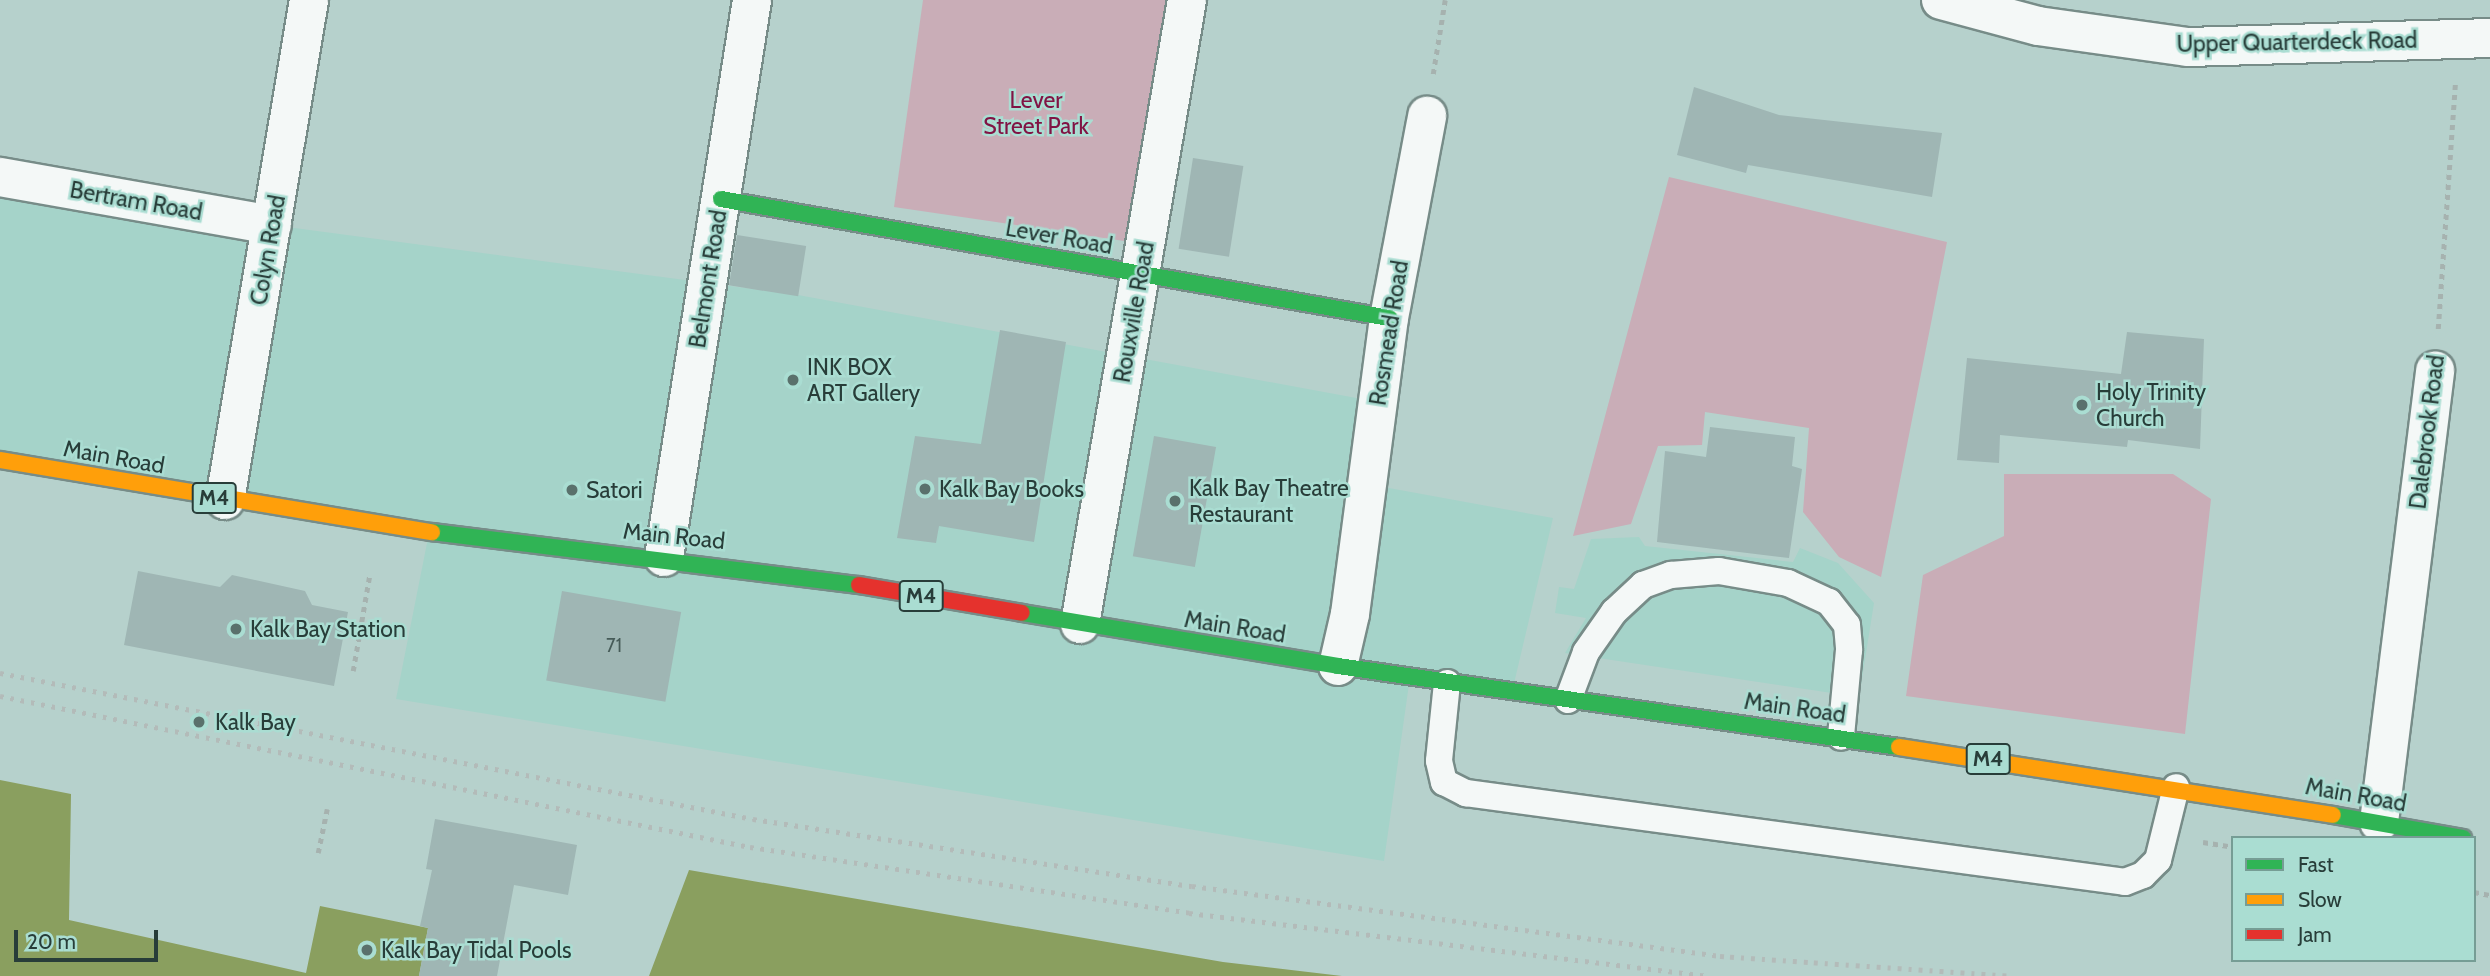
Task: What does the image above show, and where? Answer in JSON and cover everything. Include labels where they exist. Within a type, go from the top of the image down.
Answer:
[{"type":"main road","name":"Lever Road","points":[[721,198],[1389,318]]},
{"type":"main road","name":"Main Road","points":[[0,460],[225,500],[429,532],[664,557],[810,577],[1338,666],[2176,787],[2452,836]]},
{"type":"street","name":"Colyn Road","points":[[225,500],[309,0]]},
{"type":"street","name":"Belmont Road","points":[[664,557],[752,0]]},
{"type":"street","name":"Rouxville Road","points":[[1080,624],[1187,0]]},
{"type":"street","name":"Upper Quarterdeck Road","points":[[1941,0],[2038,26],[2188,47],[2474,39]]},
{"type":"street","name":"Rosmead Road","points":[[1338,666],[1350,614],[1389,318],[1427,116]]},
{"type":"street","name":"Bertram Road","points":[[0,177],[272,225]]},
{"type":"street","name":"Dalebrook Road","points":[[2379,822],[2435,370]]},
{"type":"lane","points":[[1568,700],[1586,652],[1614,612],[1643,585],[1671,575],[1719,571],[1788,583],[1829,602],[1847,625],[1849,650],[1841,737]]},
{"type":"lane","points":[[1447,683],[1439,761],[1444,782],[1466,793],[2125,882],[2143,875],[2158,860],[2176,787]]},
{"type":"path","points":[[1427,116],[1445,0]]},
{"type":"path","name":"Dalebrook Road","points":[[2435,370],[2474,39]]},
{"type":"path","points":[[353,670],[370,573]]},
{"type":"path","points":[[318,853],[327,808]]},
{"type":"shaded area","points":[[0,177],[272,225],[798,295],[1378,402],[1367,484],[1553,518],[1512,692],[1410,677],[1384,861],[396,699],[429,533],[0,460]]},
{"type":"shaded area","points":[[1639,537],[1645,546],[1793,562],[1800,548],[1838,563],[1874,603],[1859,697],[1565,653],[1586,618],[1555,613],[1559,587],[1574,589],[1591,539]]},
{"type":"shaded area","points":[[0,780],[71,794],[69,920],[306,973],[320,906],[428,928],[419,976],[0,976]]},
{"type":"shaded area","points":[[689,870],[1223,962],[1342,976],[649,976]]},
{"type":"green space","name":"Lever Street Park","points":[[923,0],[1172,0],[1131,242],[894,207]]},
{"type":"green space","points":[[1669,177],[1947,242],[1881,577],[1839,557],[1803,512],[1809,428],[1705,412],[1702,445],[1658,446],[1631,524],[1573,536]]},
{"type":"green space","points":[[2004,474],[2173,474],[2211,499],[2185,734],[1906,696],[1923,575],[2004,536]]},
{"type":"building","points":[[1694,87],[1779,115],[1942,133],[1932,197],[1748,165],[1746,173],[1677,155]]},
{"type":"building","points":[[1193,158],[1243,166],[1229,257],[1179,249]]},
{"type":"building","points":[[737,235],[806,246],[798,296],[729,285]]},
{"type":"building","points":[[1000,330],[1066,342],[1034,542],[939,526],[936,543],[897,538],[915,436],[981,444]]},
{"type":"building","name":"Holy Trinity Church","points":[[2127,332],[2204,339],[2200,449],[2128,440],[2127,447],[2000,435],[1999,463],[1957,460],[1967,358],[2121,374]]},
{"type":"building","points":[[1710,427],[1795,437],[1792,466],[1802,469],[1789,558],[1657,542],[1665,451],[1706,457]]},
{"type":"building","name":"Kalk Bay Theatre Restaurant","points":[[1154,436],[1216,447],[1195,567],[1133,556]]},
{"type":"building","name":"Kalk Bay Station","points":[[138,571],[220,587],[232,575],[305,591],[312,605],[348,612],[334,686],[124,645]]},
{"type":"building","points":[[562,591],[681,612],[665,702],[546,681]]},
{"type":"building","points":[[435,819],[577,845],[568,895],[514,885],[497,976],[419,976],[428,928],[420,926],[432,870],[426,869]]},
{"type":"railway","points":[[0,673],[753,819],[1192,886],[1720,956],[2010,976]]},
{"type":"railway","points":[[0,696],[750,847],[1189,913],[1709,976]]},
{"type":"traffic: fast","points":[[721,199],[1389,318]]},
{"type":"traffic: fast","points":[[432,532],[859,585]]},
{"type":"traffic: fast","points":[[1022,613],[1338,666],[1899,747]]},
{"type":"traffic: fast","points":[[2333,815],[2452,836]]},
{"type":"traffic: slow","points":[[0,460],[432,532]]},
{"type":"traffic: slow","points":[[1899,747],[2333,815]]},
{"type":"traffic: jam","points":[[859,585],[1022,613]]},
{"type":"place","name":"INK BOX ART Gallery","points":[[793,380]]},
{"type":"place","name":"Holy Trinity Church","points":[[2082,405]]},
{"type":"place","name":"Kalk Bay Books","points":[[925,489]]},
{"type":"place","name":"Satori","points":[[572,490]]},
{"type":"place","name":"Kalk Bay Theatre Restaurant","points":[[1175,501]]},
{"type":"place","name":"Kalk Bay Station","points":[[236,629]]},
{"type":"place","name":"Kalk Bay","points":[[199,722]]},
{"type":"place","name":"Kalk Bay Tidal Pools","points":[[367,950]]}]
